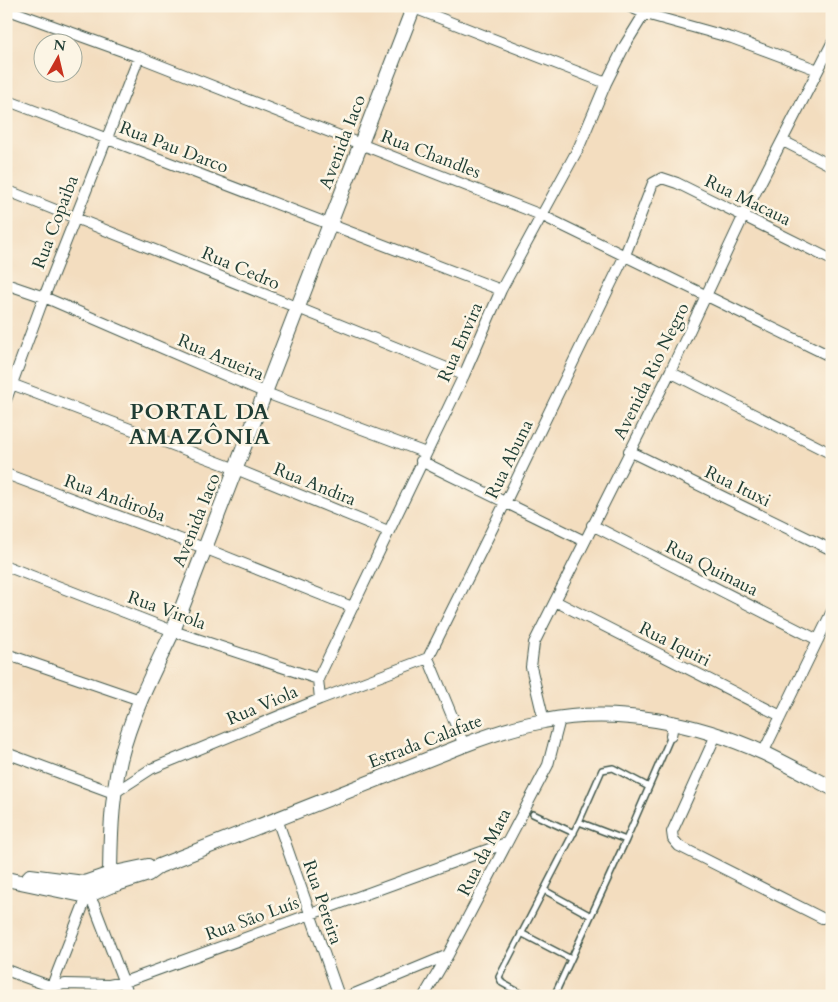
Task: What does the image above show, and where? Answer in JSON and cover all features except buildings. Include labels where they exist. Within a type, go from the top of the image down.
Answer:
[{"type":"street","points":[[628,6],[647,10],[732,38],[818,70]]},
{"type":"street","points":[[414,7],[606,83]]},
{"type":"street","name":"Avenida Iaco","points":[[110,879],[114,794],[120,761],[140,700],[174,630],[414,7]]},
{"type":"street","name":"Rua Chandles","points":[[6,9],[138,57],[540,215],[832,357]]},
{"type":"street","name":"Rua Envira","points":[[318,679],[464,375],[501,290],[578,147],[625,44],[647,10]]},
{"type":"street","name":"Avenida Rio Negro","points":[[544,721],[531,667],[534,643],[670,372],[744,215],[832,43]]},
{"type":"street","name":"Rua Copaiba","points":[[6,400],[9,383],[138,57]]},
{"type":"street","name":"Rua Pau Darco","points":[[6,100],[501,290]]},
{"type":"street","points":[[783,141],[832,166]]},
{"type":"street","name":"Rua Macaua","points":[[651,186],[659,179],[666,179],[744,215],[832,260]]},
{"type":"street","name":"Rua Abuna","points":[[428,658],[625,256],[651,186]]},
{"type":"street","name":"Rua Cedro","points":[[6,190],[464,375]]},
{"type":"street","name":"Rua Arueira","points":[[6,284],[44,297],[266,394],[424,457],[506,502],[584,541]]},
{"type":"street","points":[[670,372],[832,454]]},
{"type":"street","name":"Rua Andira","points":[[9,383],[236,469],[388,531]]},
{"type":"street","name":"Rua Ituxi","points":[[629,451],[832,550]]},
{"type":"street","name":"Rua Andiroba","points":[[6,474],[204,548],[352,607]]},
{"type":"street","name":"Rua Quinaua","points":[[592,525],[818,640]]},
{"type":"street","name":"Rua Virola","points":[[6,566],[174,630],[318,679]]},
{"type":"street","name":"Rua Iquiri","points":[[555,601],[781,716]]},
{"type":"street","points":[[763,753],[832,611]]},
{"type":"street","points":[[6,654],[140,700]]},
{"type":"street","points":[[428,658],[464,745]]},
{"type":"street","name":"Rua Viola","points":[[114,794],[151,769],[320,699],[428,658]]},
{"type":"street","points":[[318,679],[320,699]]},
{"type":"street","name":"Estrada Calafate","points":[[6,871],[85,890],[110,879],[159,866],[464,745],[544,721],[560,719],[618,717],[672,730],[716,735],[763,753],[832,788]]},
{"type":"street","name":"Rua da Mata","points":[[424,996],[448,955],[548,765],[560,719]]},
{"type":"street","points":[[716,735],[672,832],[673,839],[679,846],[822,918]]},
{"type":"street","points":[[6,753],[114,794]]},
{"type":"street","name":"Rua Pereira","points":[[278,819],[339,996]]},
{"type":"street","name":"Rua São Luís","points":[[50,992],[65,984],[109,985],[124,982],[506,843]]},
{"type":"street","points":[[6,879],[85,890]]},
{"type":"street","points":[[85,890],[94,905],[129,996]]},
{"type":"street","points":[[6,970],[50,992],[85,890]]},
{"type":"street","points":[[349,996],[448,955]]},
{"type":"lane","points":[[554,996],[626,840],[672,730]]},
{"type":"lane","points":[[526,996],[502,983],[499,977],[574,833],[602,770],[613,768],[649,787]]},
{"type":"lane","points":[[533,814],[574,833]]},
{"type":"lane","points":[[579,822],[626,840]]},
{"type":"lane","points":[[544,890],[591,916]]},
{"type":"lane","points":[[521,933],[571,959]]},
{"type":"district","name":"PORTAL DA AMAZÔNIA","points":[[200,424]]}]
